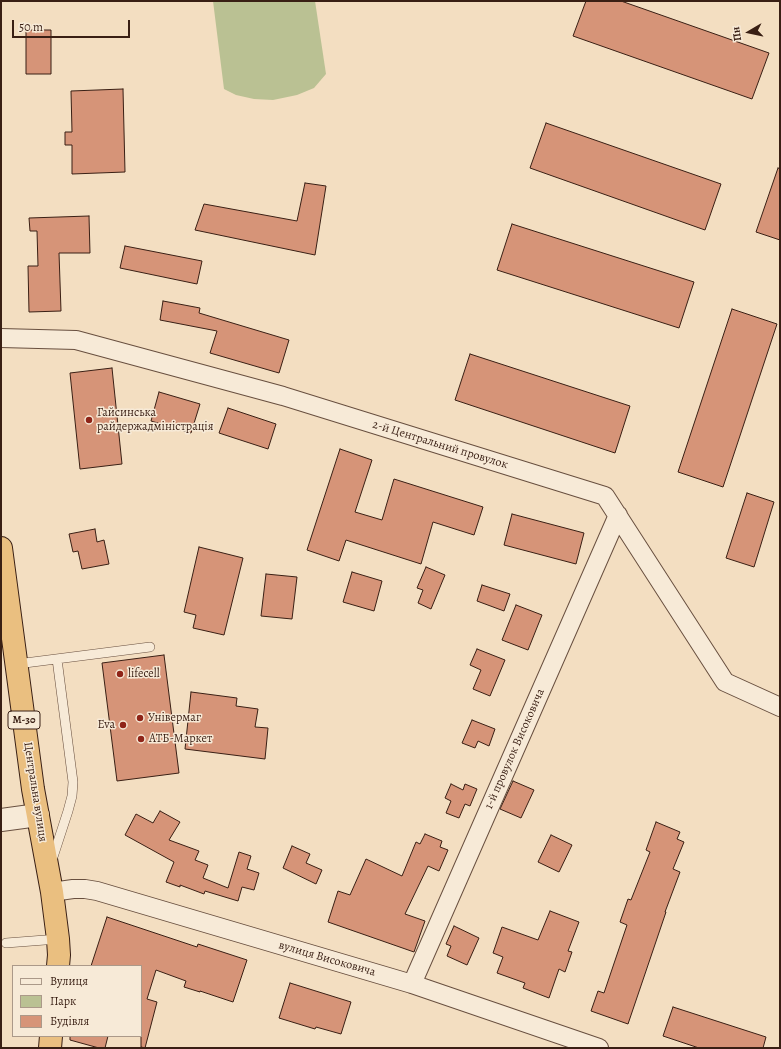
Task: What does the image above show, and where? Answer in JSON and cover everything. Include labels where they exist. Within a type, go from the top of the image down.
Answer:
[{"type":"highway","name":"Центральна вулиця","points":[[1,548],[33,789],[49,869],[58,939],[58,965]]},
{"type":"highway","points":[[50,1048],[51,1037]]},
{"type":"street","name":"2-й Центральний провулок","points":[[1,338],[76,340],[283,396],[605,496],[726,682],[780,707]]},
{"type":"street","name":"1-й провулок Високовича","points":[[412,984],[618,515]]},
{"type":"street","points":[[1,820],[38,815]]},
{"type":"street","name":"вулиця Високовича","points":[[52,892],[73,889],[97,891],[412,984],[599,1048]]},
{"type":"lane","points":[[17,664],[150,647]]},
{"type":"lane","points":[[49,869],[68,812],[72,796],[73,782],[57,659]]},
{"type":"lane","points":[[6,943],[58,939]]},
{"type":"green space","points":[[213,1],[315,1],[326,74],[314,88],[297,95],[273,100],[254,99],[236,95],[224,89]]},
{"type":"building","points":[[586,1],[621,1],[769,53],[752,99],[573,36]]},
{"type":"building","points":[[26,30],[51,30],[51,74],[26,74]]},
{"type":"building","points":[[123,89],[125,172],[72,174],[72,145],[65,145],[65,132],[72,132],[71,91]]},
{"type":"building","points":[[546,123],[721,184],[705,230],[530,168]]},
{"type":"building","points":[[778,168],[780,169],[780,240],[756,232]]},
{"type":"building","points":[[305,183],[326,186],[315,255],[195,230],[204,204],[297,221]]},
{"type":"building","points":[[89,216],[90,253],[59,253],[61,311],[29,312],[28,266],[38,266],[37,231],[30,231],[29,218]]},
{"type":"building","points":[[512,224],[694,282],[679,328],[497,270]]},
{"type":"building","points":[[125,246],[202,261],[197,284],[120,268]]},
{"type":"building","points":[[163,301],[200,308],[199,313],[289,340],[279,373],[210,353],[217,331],[160,320]]},
{"type":"building","points":[[732,309],[777,324],[723,487],[678,472]]},
{"type":"building","points":[[470,354],[630,406],[615,453],[455,400]]},
{"type":"building","points":[[112,368],[122,464],[80,469],[70,373]]},
{"type":"building","points":[[159,392],[200,404],[191,433],[151,421]]},
{"type":"building","points":[[228,408],[276,424],[268,449],[219,433]]},
{"type":"building","points":[[340,449],[372,460],[355,512],[382,520],[394,479],[483,507],[474,535],[433,522],[421,564],[346,540],[339,561],[307,550]]},
{"type":"building","points":[[747,493],[774,502],[754,567],[726,558]]},
{"type":"building","points":[[512,514],[584,533],[576,564],[504,545]]},
{"type":"building","points":[[95,529],[97,542],[104,540],[109,564],[82,569],[78,551],[73,552],[69,534]]},
{"type":"building","points":[[199,547],[243,558],[224,635],[193,628],[196,615],[184,612]]},
{"type":"building","points":[[426,567],[445,575],[431,609],[418,603],[423,590],[417,588]]},
{"type":"building","points":[[352,572],[382,581],[374,611],[343,602]]},
{"type":"building","points":[[266,574],[297,577],[292,619],[261,616]]},
{"type":"building","points":[[482,585],[510,594],[504,611],[477,601]]},
{"type":"building","points":[[516,605],[542,615],[528,650],[502,640]]},
{"type":"building","points":[[477,649],[505,660],[490,696],[473,689],[481,670],[470,665]]},
{"type":"building","name":"Універмаг","points":[[164,655],[179,773],[117,781],[102,663]]},
{"type":"building","points":[[191,692],[237,698],[236,706],[258,709],[255,727],[268,728],[265,759],[185,749]]},
{"type":"building","points":[[472,720],[495,729],[489,746],[478,741],[475,748],[462,743]]},
{"type":"building","points":[[513,781],[534,790],[521,818],[500,809]]},
{"type":"building","points":[[451,784],[463,790],[465,784],[477,789],[470,806],[465,804],[459,818],[446,813],[451,801],[445,798]]},
{"type":"building","points":[[160,811],[180,822],[169,840],[199,851],[195,860],[208,865],[203,878],[228,888],[239,852],[251,856],[247,869],[259,873],[254,890],[242,887],[238,901],[205,891],[204,894],[180,885],[180,887],[166,882],[174,862],[125,835],[136,814],[153,823]]},
{"type":"building","points":[[656,822],[680,832],[677,839],[684,842],[673,869],[680,872],[665,912],[628,1024],[591,1011],[598,991],[604,993],[627,925],[620,922],[628,899],[631,900],[650,852],[646,850]]},
{"type":"building","points":[[425,834],[442,841],[440,847],[448,850],[439,871],[428,866],[405,914],[425,921],[414,952],[328,922],[338,891],[350,895],[366,859],[402,876],[416,842],[420,844]]},
{"type":"building","points":[[551,835],[572,845],[559,872],[538,862]]},
{"type":"building","points":[[292,846],[310,854],[306,863],[322,870],[316,884],[283,868]]},
{"type":"building","points":[[550,911],[579,922],[568,951],[572,952],[565,972],[559,969],[549,998],[523,988],[525,983],[497,973],[503,957],[493,953],[502,927],[538,940]]},
{"type":"building","points":[[107,917],[197,947],[198,944],[247,960],[233,1002],[184,987],[186,981],[156,970],[147,999],[157,1002],[145,1048],[141,1047],[142,965],[91,965]]},
{"type":"building","points":[[454,926],[479,938],[467,965],[447,956],[451,946],[446,944]]},
{"type":"building","points":[[290,983],[351,1002],[341,1034],[316,1027],[315,1029],[279,1018]]},
{"type":"building","points":[[673,1007],[766,1037],[763,1048],[699,1048],[663,1036]]},
{"type":"building","points":[[70,1037],[108,1037],[105,1048],[99,1048],[70,1040]]},
{"type":"place","name":"Гайсинська райдержадміністрація","points":[[89,420]]},
{"type":"place","name":"lifecell","points":[[120,674]]},
{"type":"place","name":"Універмаг","points":[[140,718]]},
{"type":"place","name":"Eva","points":[[123,725]]},
{"type":"place","name":"АТБ-Маркет","points":[[141,739]]}]
